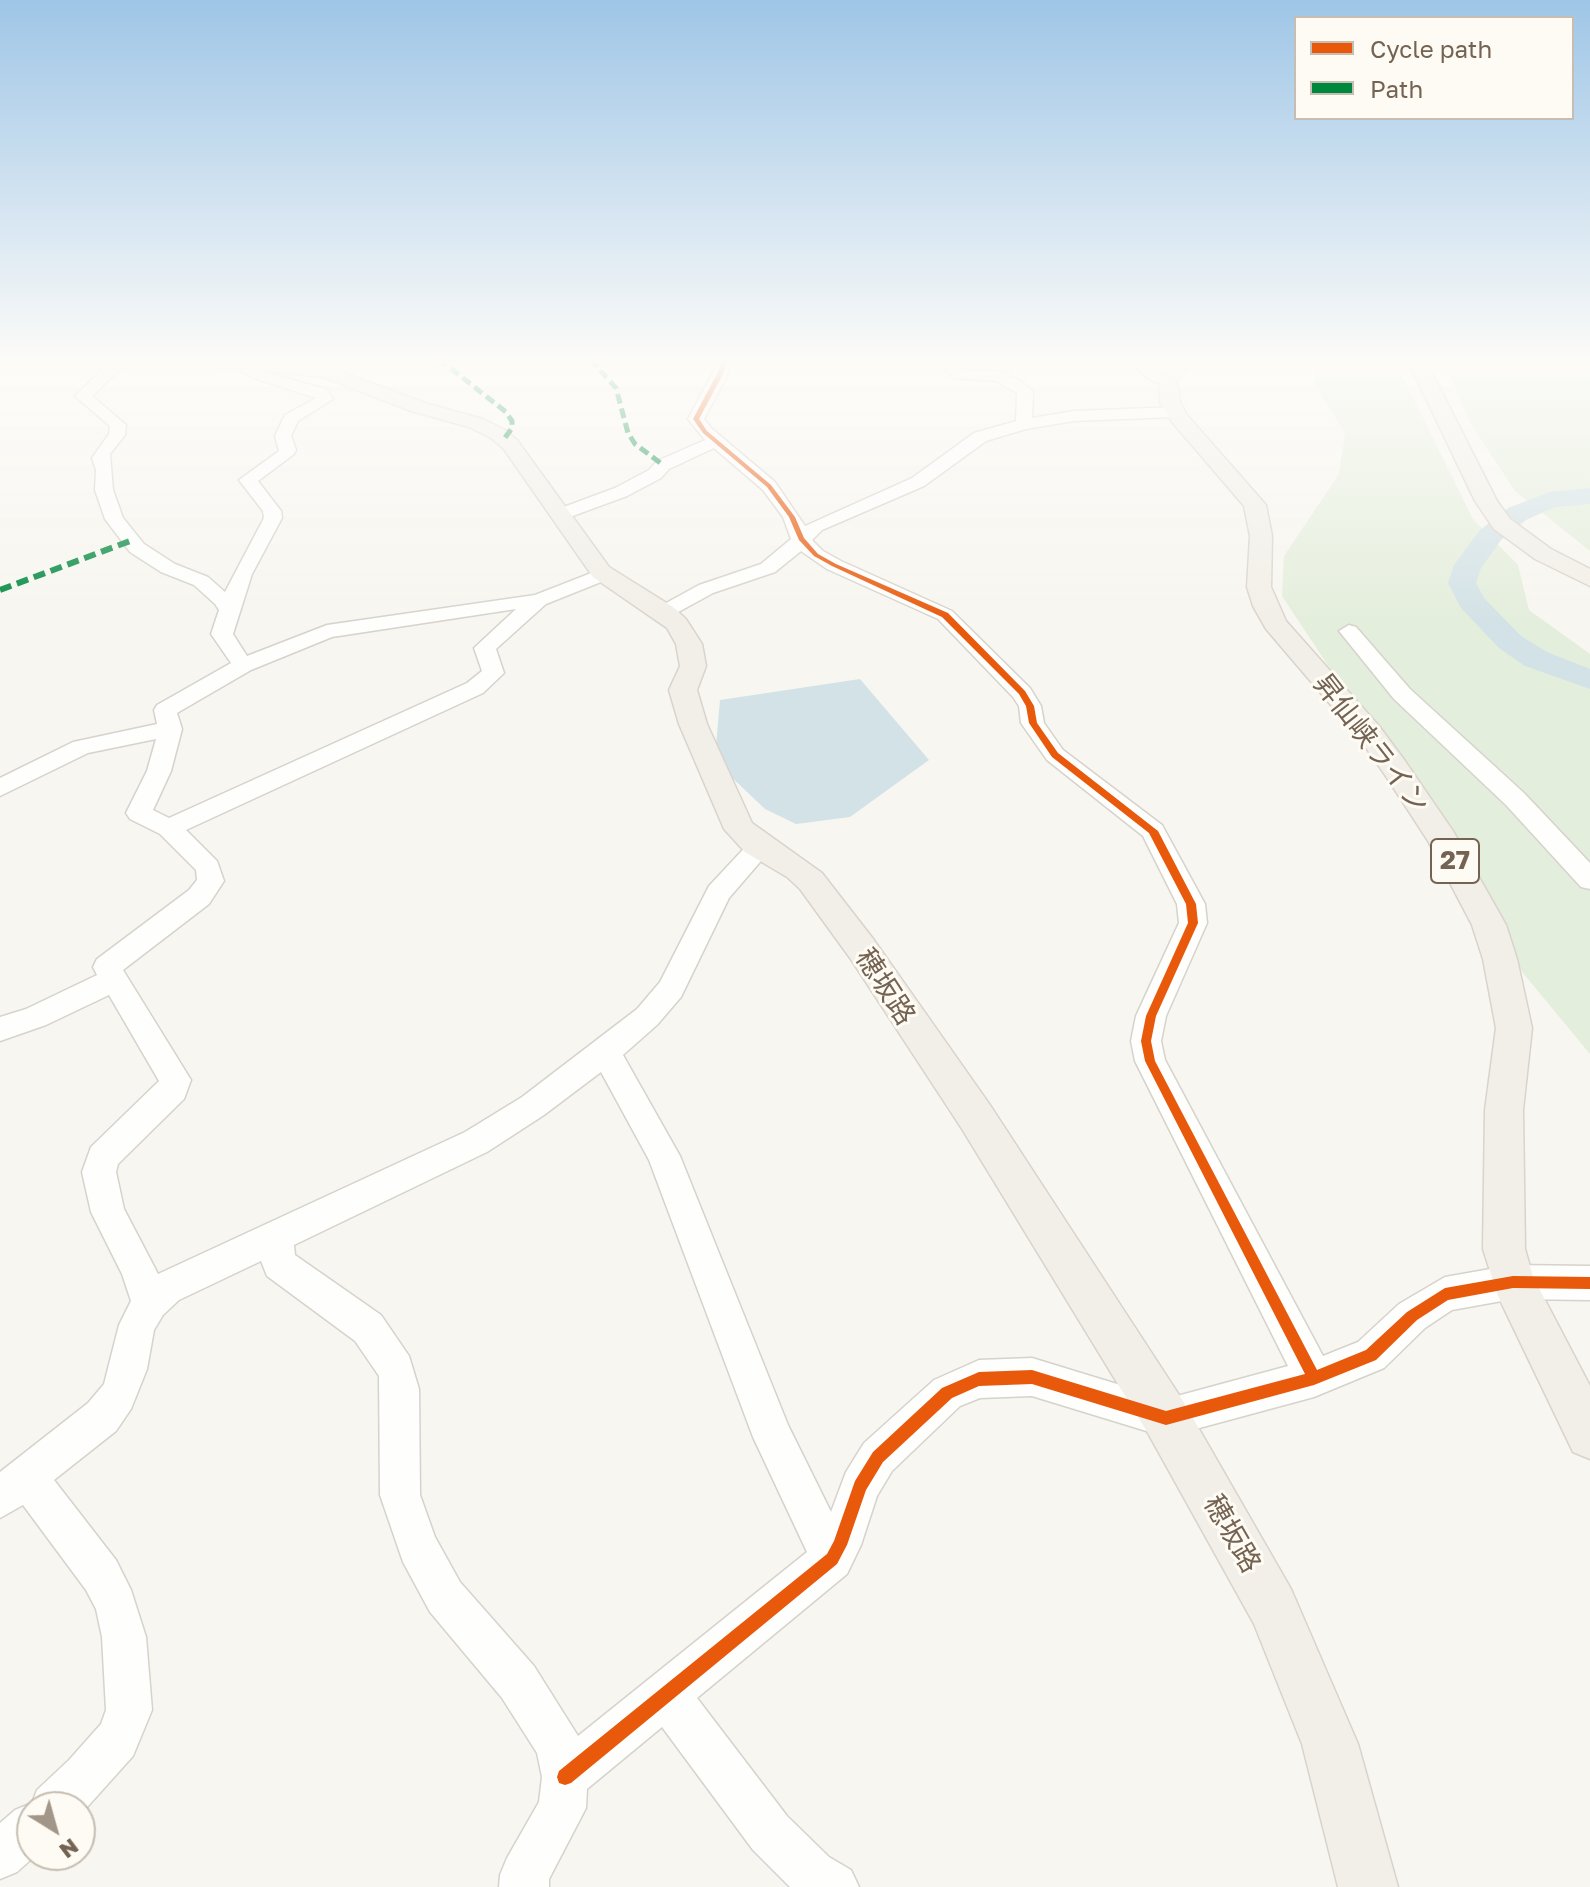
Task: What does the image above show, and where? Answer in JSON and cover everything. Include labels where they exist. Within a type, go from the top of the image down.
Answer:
[{"type":"main road","name":"穂坂路","points":[[512,447],[604,574],[664,612],[677,624],[689,644],[693,666],[683,690],[693,724],[739,829],[760,847],[798,869],[845,926],[976,1117],[1166,1418],[1273,1607],[1330,1744],[1368,1887]]},
{"type":"main road","name":"昇仙峡ライン","points":[[1206,447],[1255,505],[1260,517],[1259,587],[1275,624],[1369,732],[1395,768],[1442,838],[1489,925],[1500,959],[1514,1028],[1504,1110],[1504,1249],[1513,1282],[1590,1435]]},
{"type":"main road","points":[[1459,447],[1486,501],[1502,524],[1543,554],[1590,579]]},
{"type":"street","points":[[107,447],[101,458],[105,470],[104,490],[114,519],[137,548],[168,568],[201,581],[229,610]]},
{"type":"street","points":[[243,665],[222,634],[242,574],[273,518],[272,511],[248,480],[286,454],[288,450],[285,447]]},
{"type":"street","points":[[559,515],[621,492],[655,474],[663,465],[703,447]]},
{"type":"street","points":[[724,447],[769,486],[792,517],[801,539],[816,555],[928,604],[945,615],[1022,693],[1030,706],[1033,723],[1055,755],[1153,831],[1191,904],[1193,923],[1151,1016],[1146,1041],[1150,1061],[1314,1378]]},
{"type":"street","points":[[664,612],[706,589],[768,568],[825,520],[918,482],[964,447]]},
{"type":"street","points":[[150,1303],[138,1269],[108,1212],[99,1172],[103,1157],[173,1090],[175,1080],[107,967],[199,897],[211,881],[208,867],[169,828],[139,813],[159,771],[170,729],[165,710],[243,665],[327,631],[539,600],[604,574]]},
{"type":"street","points":[[169,828],[475,688],[493,673],[485,648],[539,600]]},
{"type":"street","points":[[1349,631],[1402,694],[1515,799],[1590,880]]},
{"type":"street","points":[[0,788],[81,747],[170,729]]},
{"type":"street","points":[[71,1791],[117,1740],[129,1710],[124,1637],[116,1605],[101,1575],[14,1487],[102,1417],[118,1396],[128,1369],[137,1325],[150,1303],[166,1288],[476,1142],[533,1106],[647,1017],[671,989],[718,893],[760,847]]},
{"type":"street","points":[[8,1029],[115,979]]},
{"type":"street","points":[[605,1052],[664,1156],[773,1437],[832,1559]]},
{"type":"street","points":[[275,1235],[279,1264],[368,1328],[396,1369],[400,1389],[400,1495],[418,1547],[445,1597],[518,1682],[559,1745],[565,1777],[562,1808],[524,1875],[524,1887]]},
{"type":"street","points":[[565,1777],[832,1559],[840,1545],[860,1486],[878,1457],[947,1393],[979,1379],[1032,1377],[1166,1418],[1314,1378],[1371,1355],[1412,1316],[1445,1294],[1513,1282],[1590,1283]]},
{"type":"street","points":[[666,1694],[770,1833],[812,1874],[834,1887]]},
{"type":"street","points":[[0,1855],[16,1841]]},
{"type":"green space","points":[[1343,447],[1437,447],[1473,519],[1518,565],[1529,610],[1590,654],[1590,1054],[1523,973],[1415,797],[1282,596],[1284,556],[1339,474]]},
{"type":"green space","points":[[1486,447],[1590,447],[1590,551],[1515,491]]},
{"type":"shaded area","points":[[860,679],[929,760],[850,817],[796,824],[765,809],[725,771],[716,746],[720,700]]},
{"type":"waterway","points":[[1590,496],[1550,500],[1517,514],[1490,536],[1481,552],[1468,565],[1462,583],[1471,602],[1510,642],[1536,659],[1590,680]]},
{"type":"marked path","points":[[639,447],[663,465]]},
{"type":"marked path","points":[[0,590],[130,541]]},
{"type":"cycle path","points":[[723,447],[769,486],[792,517],[801,539],[816,555],[945,615],[1022,693],[1030,706],[1033,723],[1055,755],[1153,831],[1191,904],[1193,923],[1151,1016],[1146,1041],[1150,1061],[1314,1378]]},
{"type":"cycle path","points":[[565,1777],[832,1559],[840,1545],[860,1486],[878,1457],[947,1393],[979,1379],[1032,1377],[1166,1418],[1314,1378],[1371,1355],[1412,1316],[1445,1294],[1513,1282],[1590,1283]]}]
